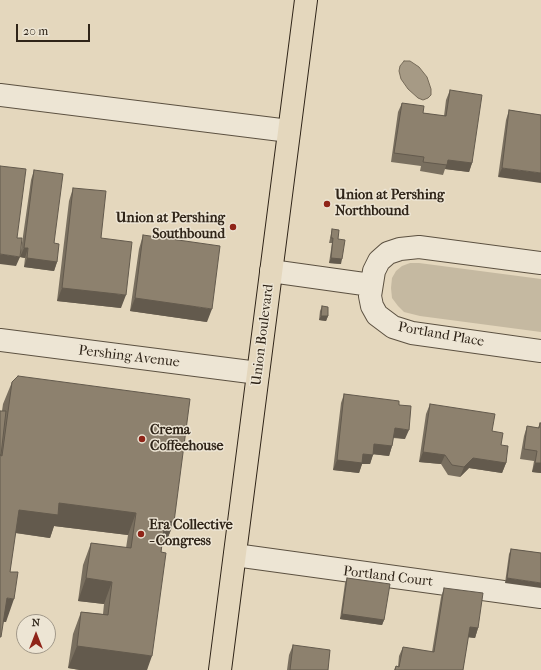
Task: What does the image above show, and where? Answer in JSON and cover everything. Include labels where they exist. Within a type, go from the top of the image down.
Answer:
[{"type":"main road","name":"Union Boulevard","points":[[220,670],[306,0]]},
{"type":"street","points":[[0,95],[290,131]]},
{"type":"street","name":"Portland Place","points":[[541,263],[419,246],[400,249],[388,253],[380,261],[374,271],[370,296],[372,306],[377,315],[393,327],[412,333],[541,351]]},
{"type":"street","points":[[271,271],[371,284]]},
{"type":"street","name":"Pershing Avenue","points":[[0,340],[258,373]]},
{"type":"street","name":"Portland Court","points":[[235,555],[541,597]]},
{"type":"shaded area","points":[[404,61],[410,61],[419,67],[427,77],[431,89],[431,95],[428,98],[423,100],[418,98],[408,89],[401,79],[399,71],[400,66]]},
{"type":"shaded area","points":[[410,263],[541,279],[541,332],[420,316],[404,312],[392,298],[392,278],[396,271],[402,266]]},
{"type":"building","points":[[450,90],[482,95],[472,163],[448,160],[447,165],[423,162],[424,157],[394,153],[402,103],[424,106],[423,113],[446,116]]},
{"type":"building","points":[[509,110],[541,115],[541,173],[502,168]]},
{"type":"building","points":[[0,166],[26,169],[17,238],[22,238],[20,257],[0,254]]},
{"type":"building","points":[[34,170],[63,174],[54,243],[59,244],[57,262],[27,258],[28,248],[24,248]]},
{"type":"building","points":[[73,188],[106,191],[101,238],[132,242],[126,295],[62,288]]},
{"type":"building","points":[[332,229],[339,230],[338,239],[345,240],[342,259],[331,258],[333,238],[331,238]]},
{"type":"building","points":[[143,235],[220,246],[212,309],[135,298]]},
{"type":"building","points":[[322,306],[328,307],[328,316],[321,316]]},
{"type":"building","name":"Era Collective - Congress","points":[[18,376],[190,399],[174,522],[165,521],[161,552],[166,553],[152,656],[77,646],[81,612],[108,615],[112,582],[86,578],[91,543],[131,548],[136,513],[59,503],[58,515],[19,510],[10,572],[18,572],[14,599],[7,598],[0,637],[0,455],[2,456],[12,382]]},
{"type":"building","points":[[344,394],[399,401],[399,405],[411,406],[409,430],[395,428],[392,446],[374,444],[373,455],[363,454],[362,463],[337,460]]},
{"type":"building","points":[[430,404],[495,414],[492,431],[503,433],[501,445],[508,446],[506,463],[473,458],[464,467],[452,465],[445,455],[423,452]]},
{"type":"building","points":[[0,411],[6,411],[1,455],[0,455]]},
{"type":"building","points":[[540,423],[541,463],[535,463],[537,451],[524,449],[527,426],[539,428]]},
{"type":"building","points":[[511,549],[541,553],[541,583],[507,578]]},
{"type":"building","points":[[347,578],[390,584],[384,620],[342,614]]},
{"type":"building","points":[[444,588],[483,593],[478,628],[470,627],[463,670],[395,670],[396,666],[399,667],[403,647],[434,652]]},
{"type":"building","points":[[293,645],[330,650],[328,670],[290,670]]},
{"type":"place","name":"Union at Pershing Northbound","points":[[327,204]]},
{"type":"place","name":"Union at Pershing Southbound","points":[[233,227]]},
{"type":"place","name":"Crema Coffeehouse","points":[[142,439]]},
{"type":"place","name":"Era Collective - Congress","points":[[141,534]]}]
